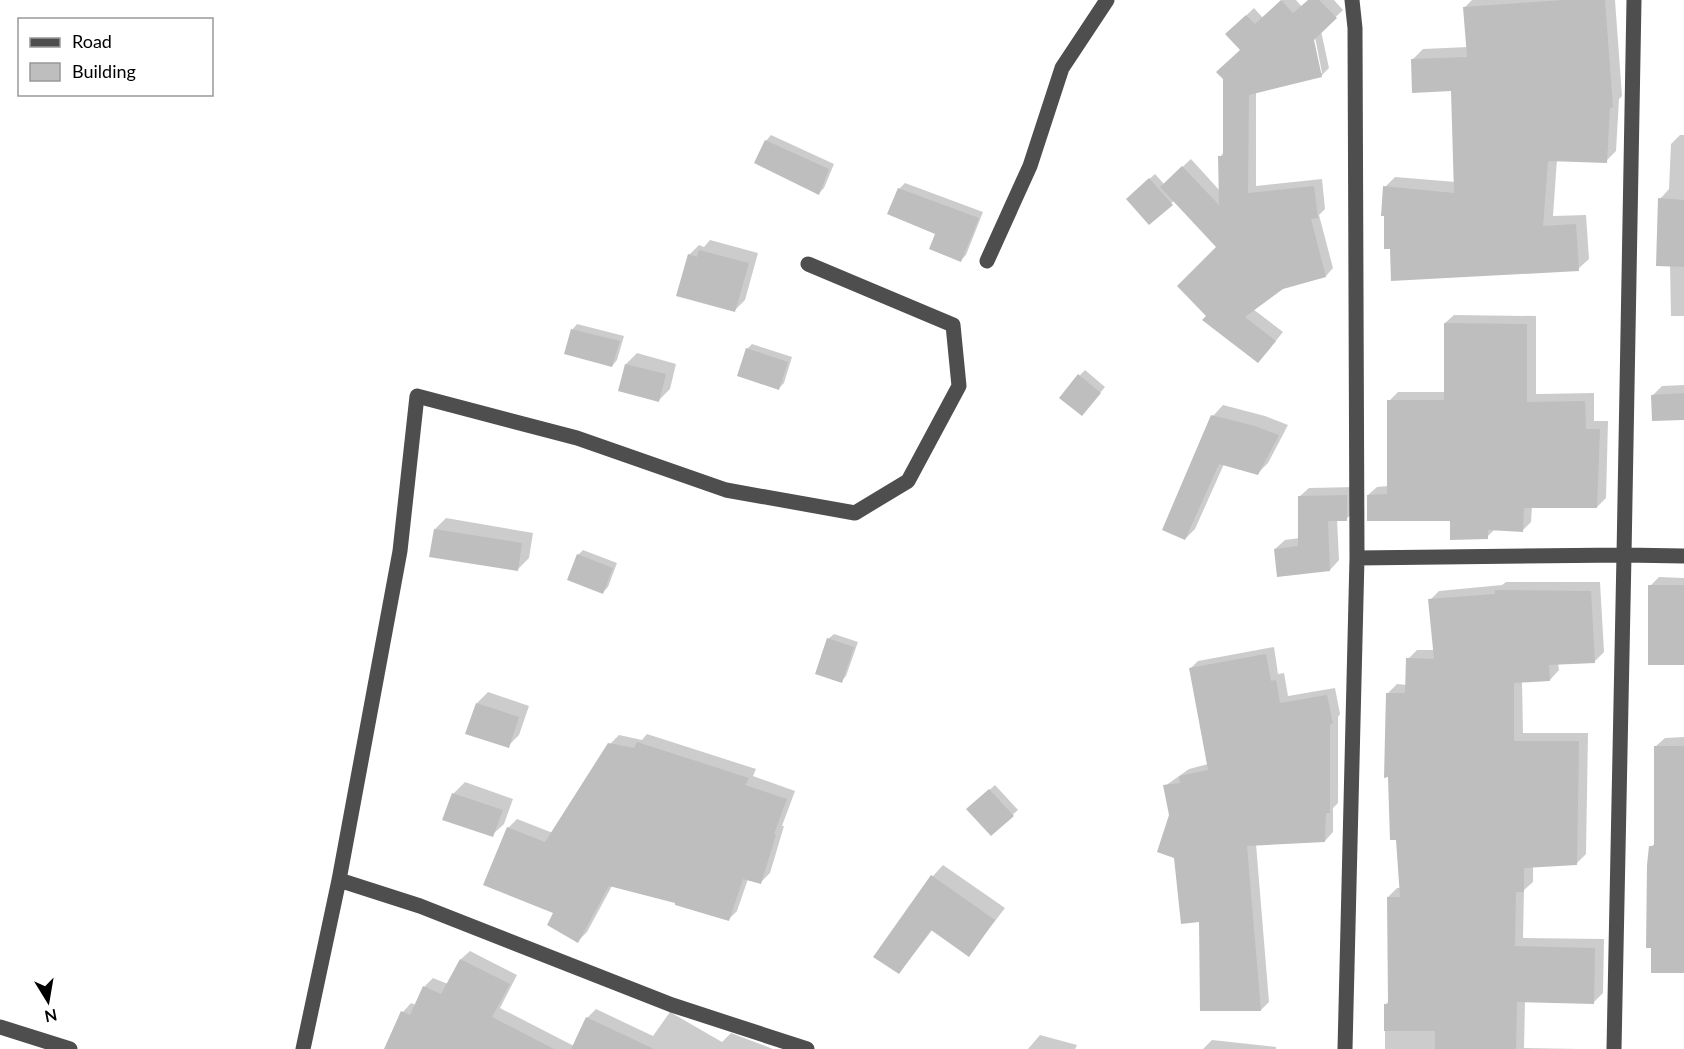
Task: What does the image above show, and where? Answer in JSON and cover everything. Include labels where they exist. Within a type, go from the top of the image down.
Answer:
[{"type":"street","points":[[987,261],[1030,166],[1062,68],[1107,0]]},
{"type":"street","points":[[1345,1049],[1357,558],[1355,40],[1352,0]]},
{"type":"street","points":[[1614,1049],[1634,0]]},
{"type":"street","points":[[303,1049],[339,880],[400,550],[417,396],[577,438],[726,490],[855,513],[908,481],[959,386],[953,325],[808,264]]},
{"type":"street","points":[[1357,558],[1684,556]]},
{"type":"street","points":[[339,880],[420,906],[672,1005],[807,1049]]},
{"type":"street","points":[[0,1027],[70,1049]]},
{"type":"building","points":[[1281,0],[1293,13],[1308,0],[1319,0],[1337,18],[1314,40],[1322,77],[1249,95],[1248,193],[1314,186],[1318,218],[1311,219],[1326,277],[1283,289],[1245,317],[1276,341],[1258,363],[1202,320],[1206,316],[1177,286],[1216,247],[1160,187],[1182,166],[1219,205],[1218,156],[1223,156],[1223,79],[1216,72],[1240,50],[1225,34],[1246,15],[1255,24]]},
{"type":"building","points":[[1563,0],[1605,0],[1613,107],[1610,108],[1607,163],[1548,161],[1543,226],[1576,224],[1579,271],[1391,281],[1390,249],[1384,249],[1384,216],[1381,216],[1383,186],[1454,193],[1451,91],[1412,93],[1411,59],[1467,57],[1463,7]]},
{"type":"building","points":[[765,140],[829,169],[819,195],[754,163]]},
{"type":"building","points":[[1149,178],[1173,205],[1149,225],[1126,199]]},
{"type":"building","points":[[898,188],[979,218],[961,262],[929,249],[935,234],[887,214]]},
{"type":"building","points":[[1658,198],[1684,200],[1684,267],[1656,266]]},
{"type":"building","points":[[699,250],[749,263],[735,312],[676,296],[688,254],[697,257]]},
{"type":"building","points":[[1444,323],[1527,324],[1527,402],[1585,401],[1586,429],[1600,429],[1597,508],[1524,508],[1523,532],[1488,530],[1488,539],[1450,540],[1450,521],[1367,521],[1367,495],[1387,494],[1387,400],[1444,400]]},
{"type":"building","points":[[571,329],[620,341],[612,367],[564,354]]},
{"type":"building","points":[[746,348],[788,362],[779,390],[737,376]]},
{"type":"building","points":[[625,364],[666,374],[659,402],[618,391]]},
{"type":"building","points":[[1078,374],[1101,393],[1082,416],[1059,398]]},
{"type":"building","points":[[1684,393],[1684,420],[1652,421],[1651,395]]},
{"type":"building","points":[[1211,415],[1255,426],[1279,435],[1258,475],[1219,464],[1185,540],[1162,530]]},
{"type":"building","points":[[1347,495],[1347,521],[1328,521],[1330,571],[1277,577],[1274,549],[1298,546],[1298,496]]},
{"type":"building","points":[[434,529],[522,543],[518,571],[429,557]]},
{"type":"building","points":[[577,554],[613,568],[603,594],[567,580]]},
{"type":"building","points":[[1648,585],[1684,585],[1684,665],[1648,665]]},
{"type":"building","points":[[1495,590],[1591,591],[1595,663],[1549,665],[1550,681],[1514,683],[1514,741],[1579,741],[1577,865],[1524,868],[1524,892],[1516,892],[1515,946],[1595,948],[1594,1004],[1517,1002],[1516,1049],[1435,1049],[1435,1031],[1384,1031],[1384,1004],[1388,1004],[1387,897],[1400,897],[1396,840],[1390,840],[1388,777],[1384,778],[1386,693],[1405,693],[1406,658],[1434,659],[1428,599],[1495,594]]},
{"type":"building","points":[[827,638],[854,647],[842,683],[815,674]]},
{"type":"building","points":[[1266,654],[1271,681],[1276,680],[1280,703],[1327,695],[1333,724],[1330,724],[1330,813],[1326,813],[1325,842],[1247,846],[1261,1011],[1200,1011],[1199,922],[1181,924],[1174,858],[1157,852],[1169,815],[1163,785],[1180,783],[1179,776],[1208,770],[1189,668]]},
{"type":"building","points":[[476,703],[519,717],[509,748],[465,734]]},
{"type":"building","points":[[637,742],[749,778],[745,785],[787,799],[774,834],[776,835],[761,884],[743,879],[729,921],[675,905],[675,903],[609,886],[578,943],[547,925],[553,913],[483,885],[507,827],[545,842],[608,743],[634,748]]},
{"type":"building","points":[[1654,746],[1684,746],[1684,973],[1651,973],[1651,948],[1646,948],[1647,865],[1649,846],[1654,846]]},
{"type":"building","points":[[989,789],[1014,816],[991,836],[966,809]]},
{"type":"building","points":[[452,793],[503,810],[493,837],[442,820]]},
{"type":"building","points":[[931,875],[995,920],[969,957],[931,930],[899,974],[873,957]]},
{"type":"building","points":[[460,959],[510,984],[492,1017],[554,1049],[384,1049],[401,1011],[410,1015],[423,986],[441,994]]},
{"type":"building","points":[[586,1017],[654,1049],[571,1049]]}]
